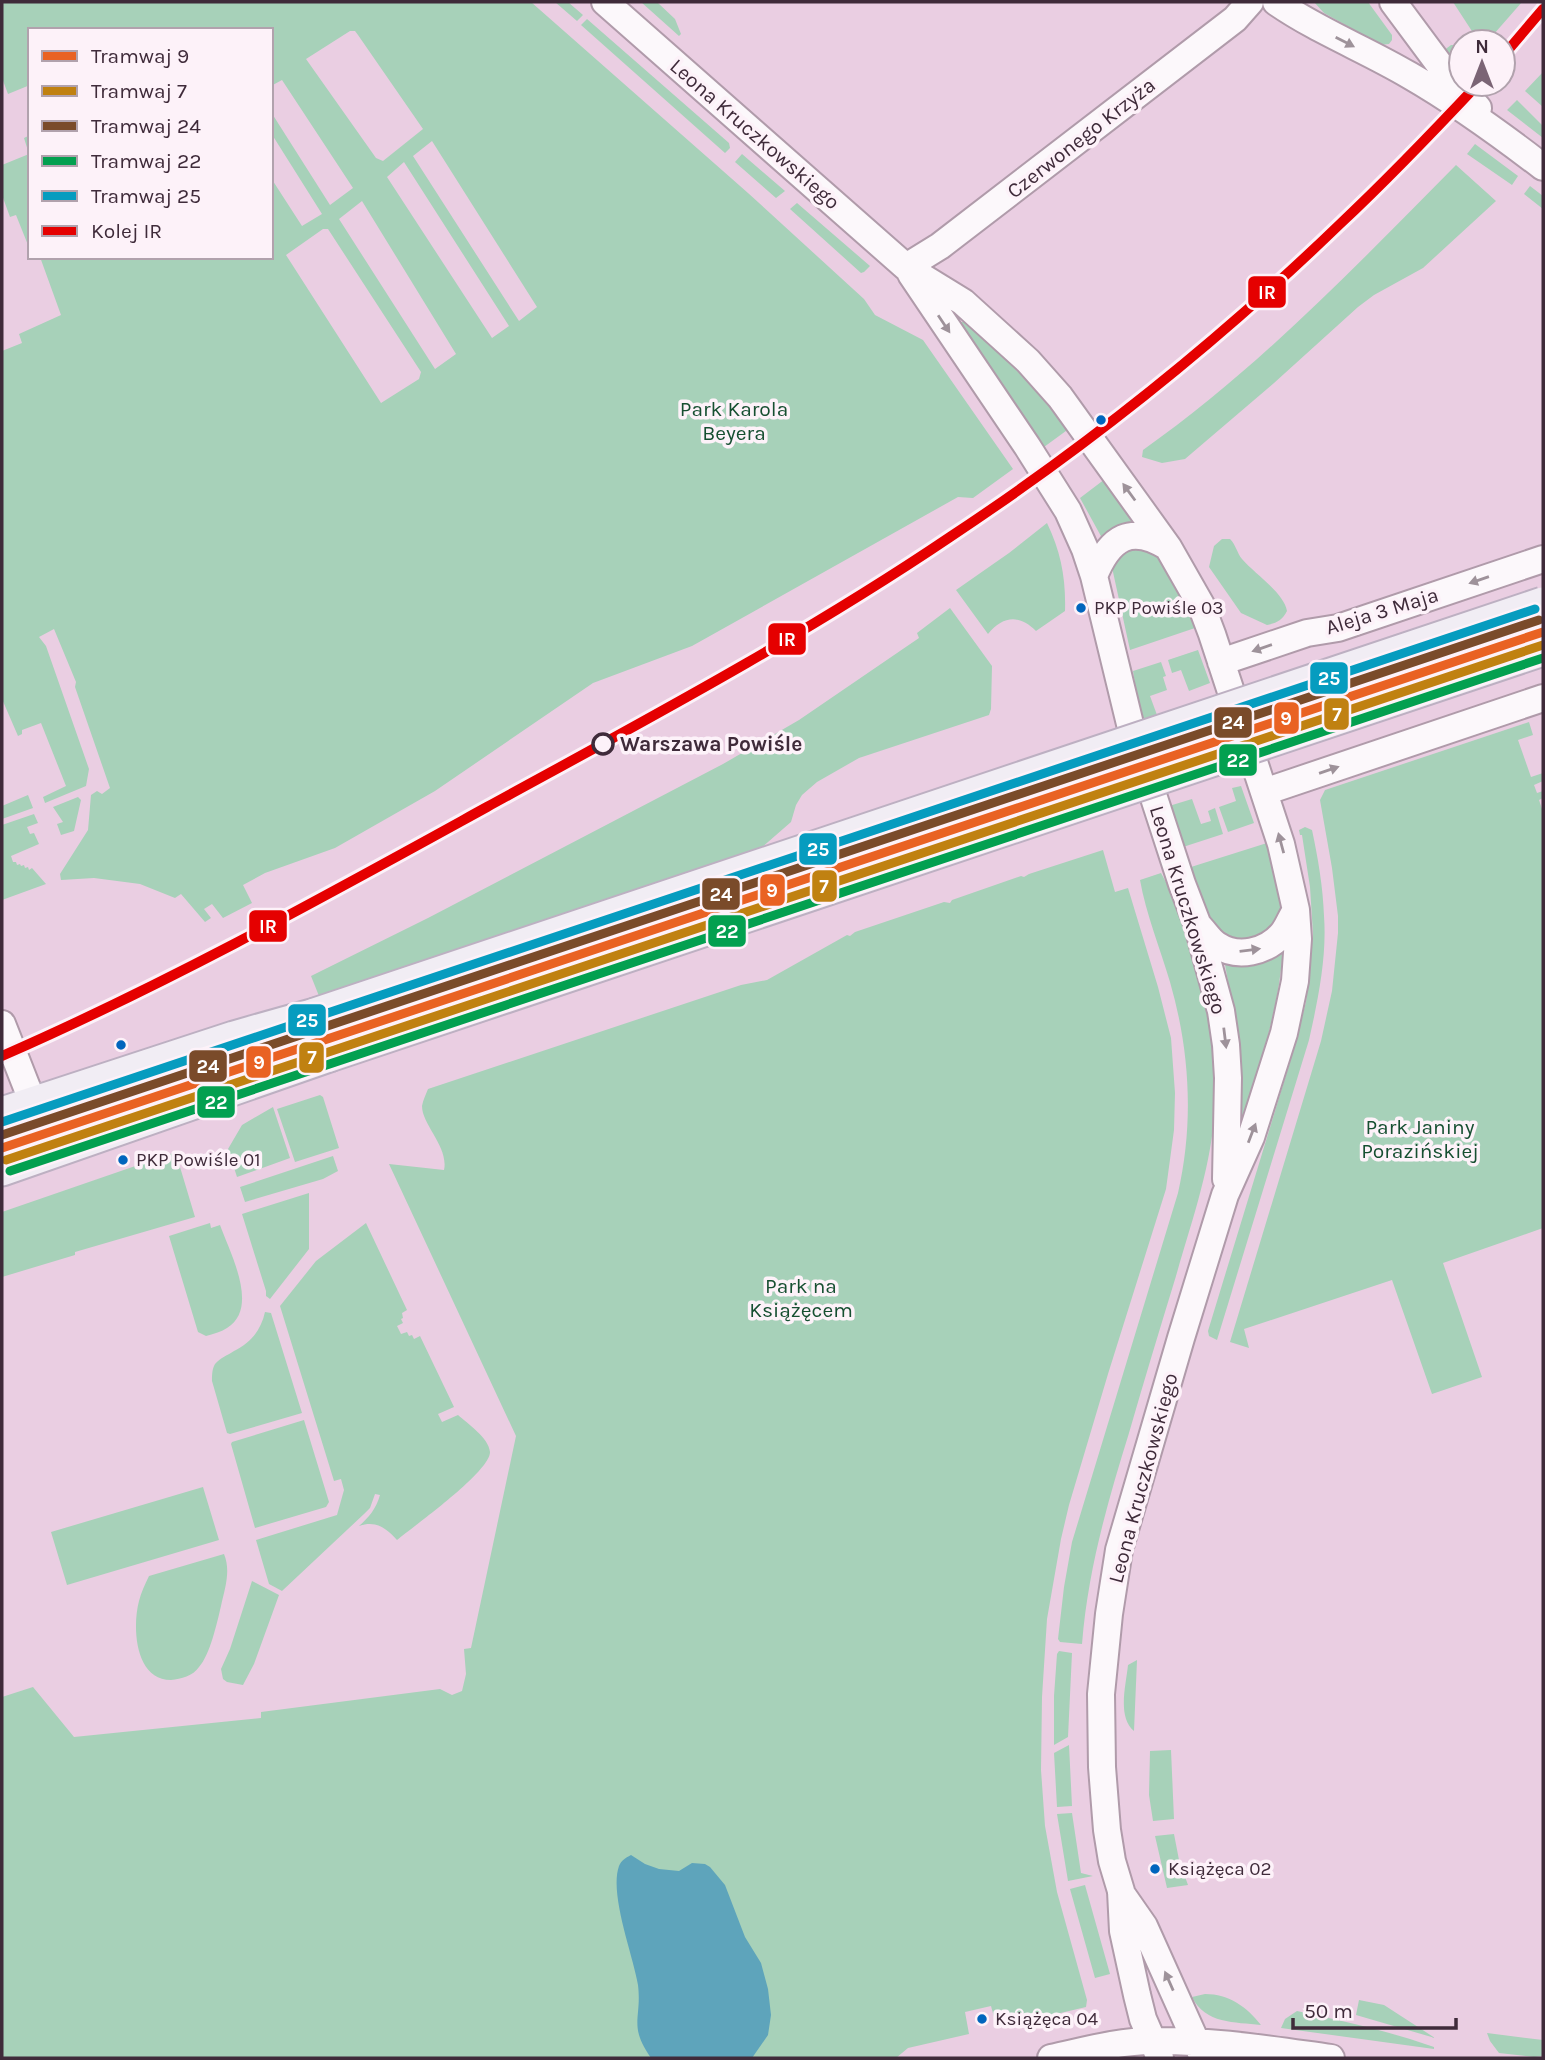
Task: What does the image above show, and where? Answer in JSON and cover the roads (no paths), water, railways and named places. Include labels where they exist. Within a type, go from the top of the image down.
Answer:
[{"type":"main road","points":[[2,1114],[234,1038],[315,1015],[1543,604]]},
{"type":"main road","points":[[2,1169],[329,1055],[1543,649]]},
{"type":"street","name":"Leona Kruczkowskiego","points":[[604,2],[906,267],[963,302],[1028,361],[1071,410],[1168,547],[1201,605],[1281,844],[1296,910],[1297,952],[1292,1004],[1264,1101],[1225,1195],[1129,1515],[1113,1584],[1103,1671],[1101,1742],[1107,1830],[1121,1891],[1123,1931],[1139,2004],[1178,2048]]},
{"type":"street","name":"Czerwonego Krzyża","points":[[906,267],[947,240],[1235,19],[1250,2]]},
{"type":"street","points":[[1276,2],[1308,13],[1409,75],[1500,133],[1543,167]]},
{"type":"street","points":[[1378,58],[1392,54],[1404,39],[1400,11]]},
{"type":"street","points":[[1400,11],[1442,68],[1500,133]]},
{"type":"street","name":"Leona Kruczkowskiego","points":[[906,267],[1068,511],[1094,576],[1130,724],[1197,923],[1221,1011],[1226,1045],[1228,1108],[1225,1195]]},
{"type":"street","points":[[1094,576],[1101,559],[1121,539],[1134,535],[1146,536],[1168,547]]},
{"type":"street","name":"Aleja 3 Maja","points":[[1221,662],[1307,633],[1338,628],[1543,559]]},
{"type":"street","points":[[1264,792],[1543,698]]},
{"type":"street","points":[[1197,923],[1215,945],[1228,950],[1252,952],[1263,948],[1283,933],[1296,910]]},
{"type":"street","points":[[2,1024],[33,1103]]},
{"type":"street","name":"Leona Kruczkowskiego","points":[[1121,1891],[1144,1926],[1178,2048]]},
{"type":"street","points":[[1051,2058],[1105,2046],[1331,2058]]},
{"type":"water","points":[[631,1855],[659,1869],[679,1871],[692,1863],[705,1864],[725,1885],[745,1937],[761,1963],[768,1989],[771,2015],[768,2035],[752,2058],[651,2058],[644,2047],[637,2022],[638,1985],[617,1892],[619,1866]]},
{"type":"tram line","name":"25","points":[[2,1122],[1535,609]]},
{"type":"tram line","name":"24","points":[[2,1135],[1539,620]]},
{"type":"tram line","name":"9","points":[[2,1148],[1543,632]]},
{"type":"tram line","name":"7","points":[[6,1160],[1543,645]]},
{"type":"tram line","name":"22","points":[[10,1171],[1543,658]]},
{"type":"rail line","name":"IR","points":[[1517,40],[1543,9]]},
{"type":"rail line","name":"IR","points":[[2,1056],[126,999],[367,873],[722,677],[894,574],[1053,466],[1201,350],[1358,207],[1465,98]]},
{"type":"place","name":"PKP Powiśle 03","points":[[1081,608]]},
{"type":"place","name":"Warszawa Powiśle","points":[[603,744]]},
{"type":"place","name":"PKP Powiśle 01","points":[[123,1160]]},
{"type":"place","name":"Książęca 02","points":[[1155,1869]]},
{"type":"place","name":"Książęca 04","points":[[982,2019]]},
{"type":"park label","name":"Park Karola Beyera","points":[[734,421]]},
{"type":"park label","name":"Park Janiny Porazińskiej","points":[[1420,1139]]},
{"type":"park label","name":"Park na Książęcem","points":[[801,1298]]}]
